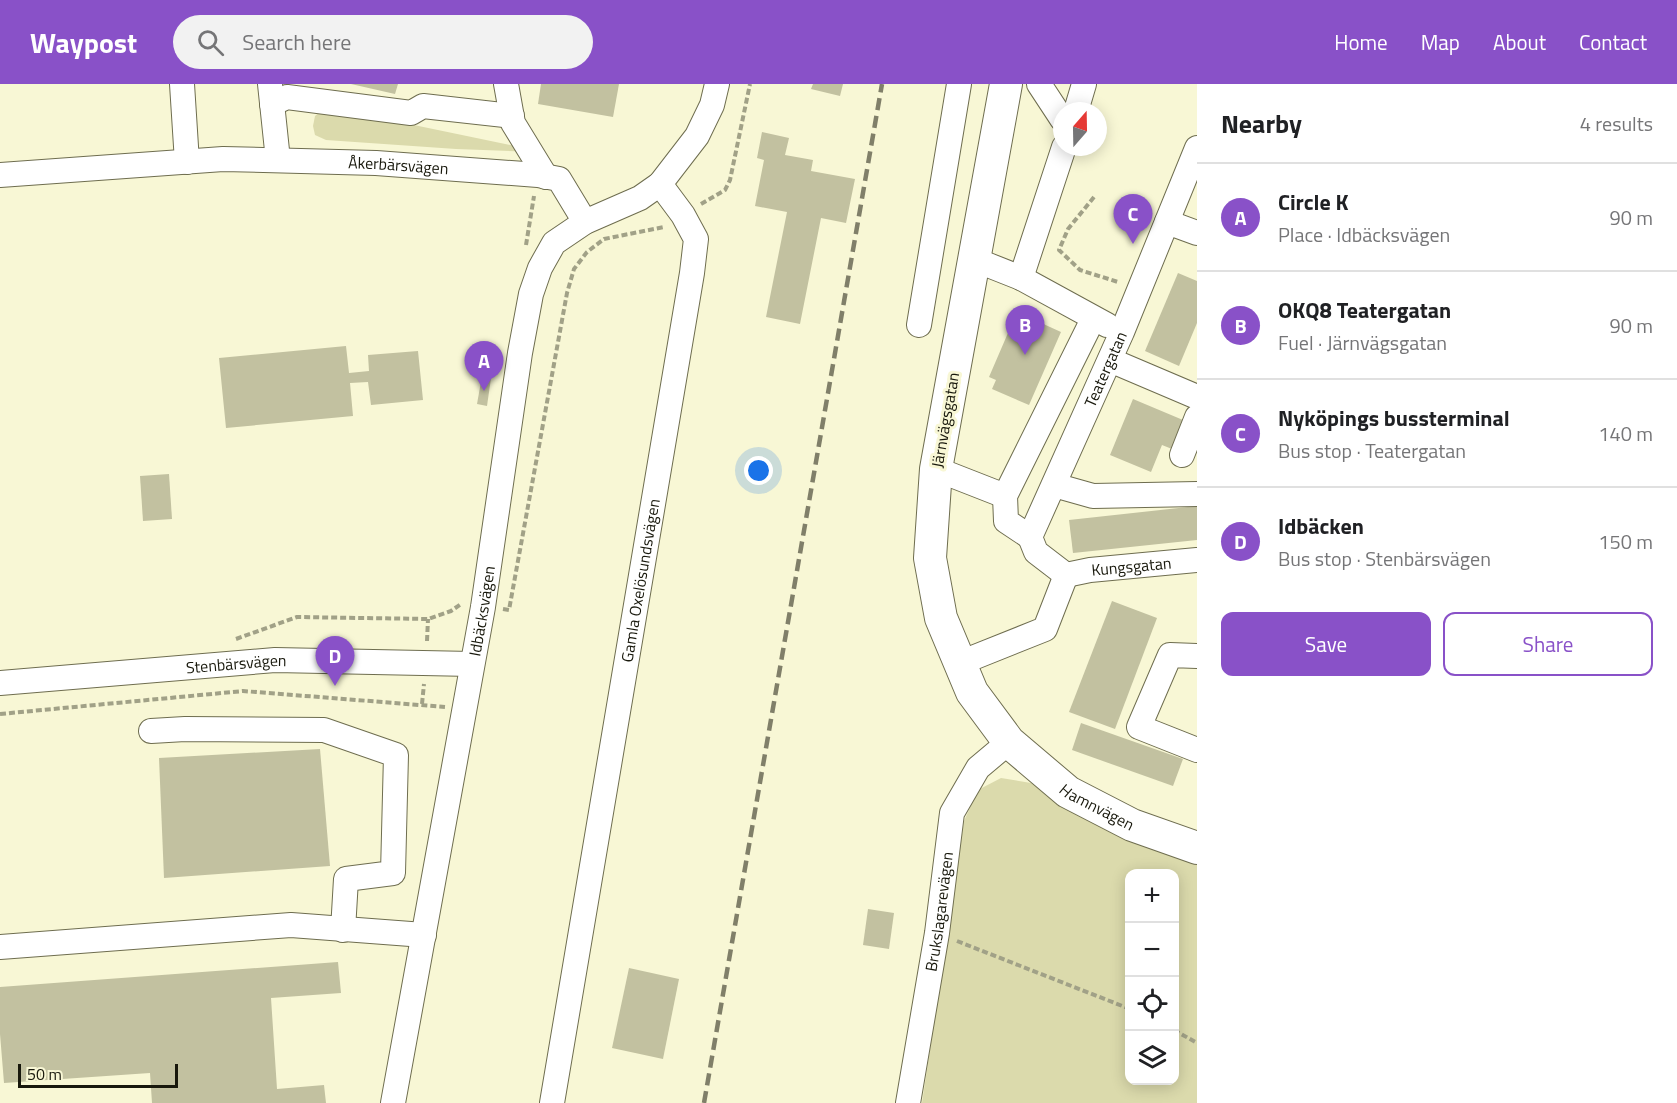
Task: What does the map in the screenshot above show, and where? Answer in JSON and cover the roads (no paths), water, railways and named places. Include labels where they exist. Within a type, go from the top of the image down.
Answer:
[{"type":"main road","name":"Järnvägsgatan","points":[[1006,84],[936,470],[930,558],[941,618],[972,692],[1009,742]]},
{"type":"main road","name":"Hamnvägen","points":[[1009,742],[1068,792],[1132,825],[1197,848]]},
{"type":"street","points":[[182,84],[187,162]]},
{"type":"street","points":[[506,84],[513,123],[546,177],[559,179],[585,222]]},
{"type":"street","points":[[660,184],[697,136],[712,105],[717,84]]},
{"type":"street","points":[[919,325],[959,84]]},
{"type":"street","points":[[1039,84],[1053,105]]},
{"type":"street","points":[[1079,102],[1084,84]]},
{"type":"street","points":[[278,160],[271,94],[411,113],[423,106],[512,116]]},
{"type":"street","name":"Teatergatan","points":[[1030,537],[1110,360],[1197,148]]},
{"type":"street","points":[[1021,278],[1061,156]]},
{"type":"street","name":"Åkerbärsvägen","points":[[0,176],[222,159],[376,163],[546,177]]},
{"type":"street","name":"Gamla Oxelösundsvägen","points":[[552,1103],[696,239],[683,215],[660,184]]},
{"type":"street","name":"Idbäcksvägen","points":[[393,1103],[472,664],[472,606],[531,294],[540,268],[554,243],[585,222],[640,198],[660,184]]},
{"type":"street","points":[[1167,222],[1197,233]]},
{"type":"street","points":[[973,260],[1021,278],[1093,319],[1122,332]]},
{"type":"street","points":[[960,663],[1045,629],[1066,575],[1036,552],[1030,537],[1006,521],[1005,496],[1093,319]]},
{"type":"street","points":[[1110,360],[1197,397]]},
{"type":"street","points":[[1182,455],[1197,417]]},
{"type":"street","points":[[936,470],[1005,496]]},
{"type":"street","points":[[1054,485],[1093,495],[1197,494]]},
{"type":"street","name":"Kungsgatan","points":[[1066,575],[1090,570],[1197,560]]},
{"type":"street","points":[[1197,656],[1170,655],[1138,727],[1197,750]]},
{"type":"street","name":"Stenbärsvägen","points":[[0,683],[275,660],[472,664]]},
{"type":"street","points":[[150,731],[324,730],[396,754],[393,873],[346,879],[343,930]]},
{"type":"street","name":"Brukslagarevägen","points":[[908,1103],[937,933],[952,813],[978,768],[1009,742]]},
{"type":"street","points":[[0,947],[291,926],[424,935]]},
{"type":"railway","points":[[704,1103],[882,84]]},
{"type":"place","name":"Nyköpings bussterminal","points":[[1133,244]]},
{"type":"place","name":"OKQ8 Teatergatan","points":[[1025,355]]},
{"type":"place","name":"Circle K","points":[[484,391]]},
{"type":"place","name":"Idbäcken","points":[[335,686]]}]
